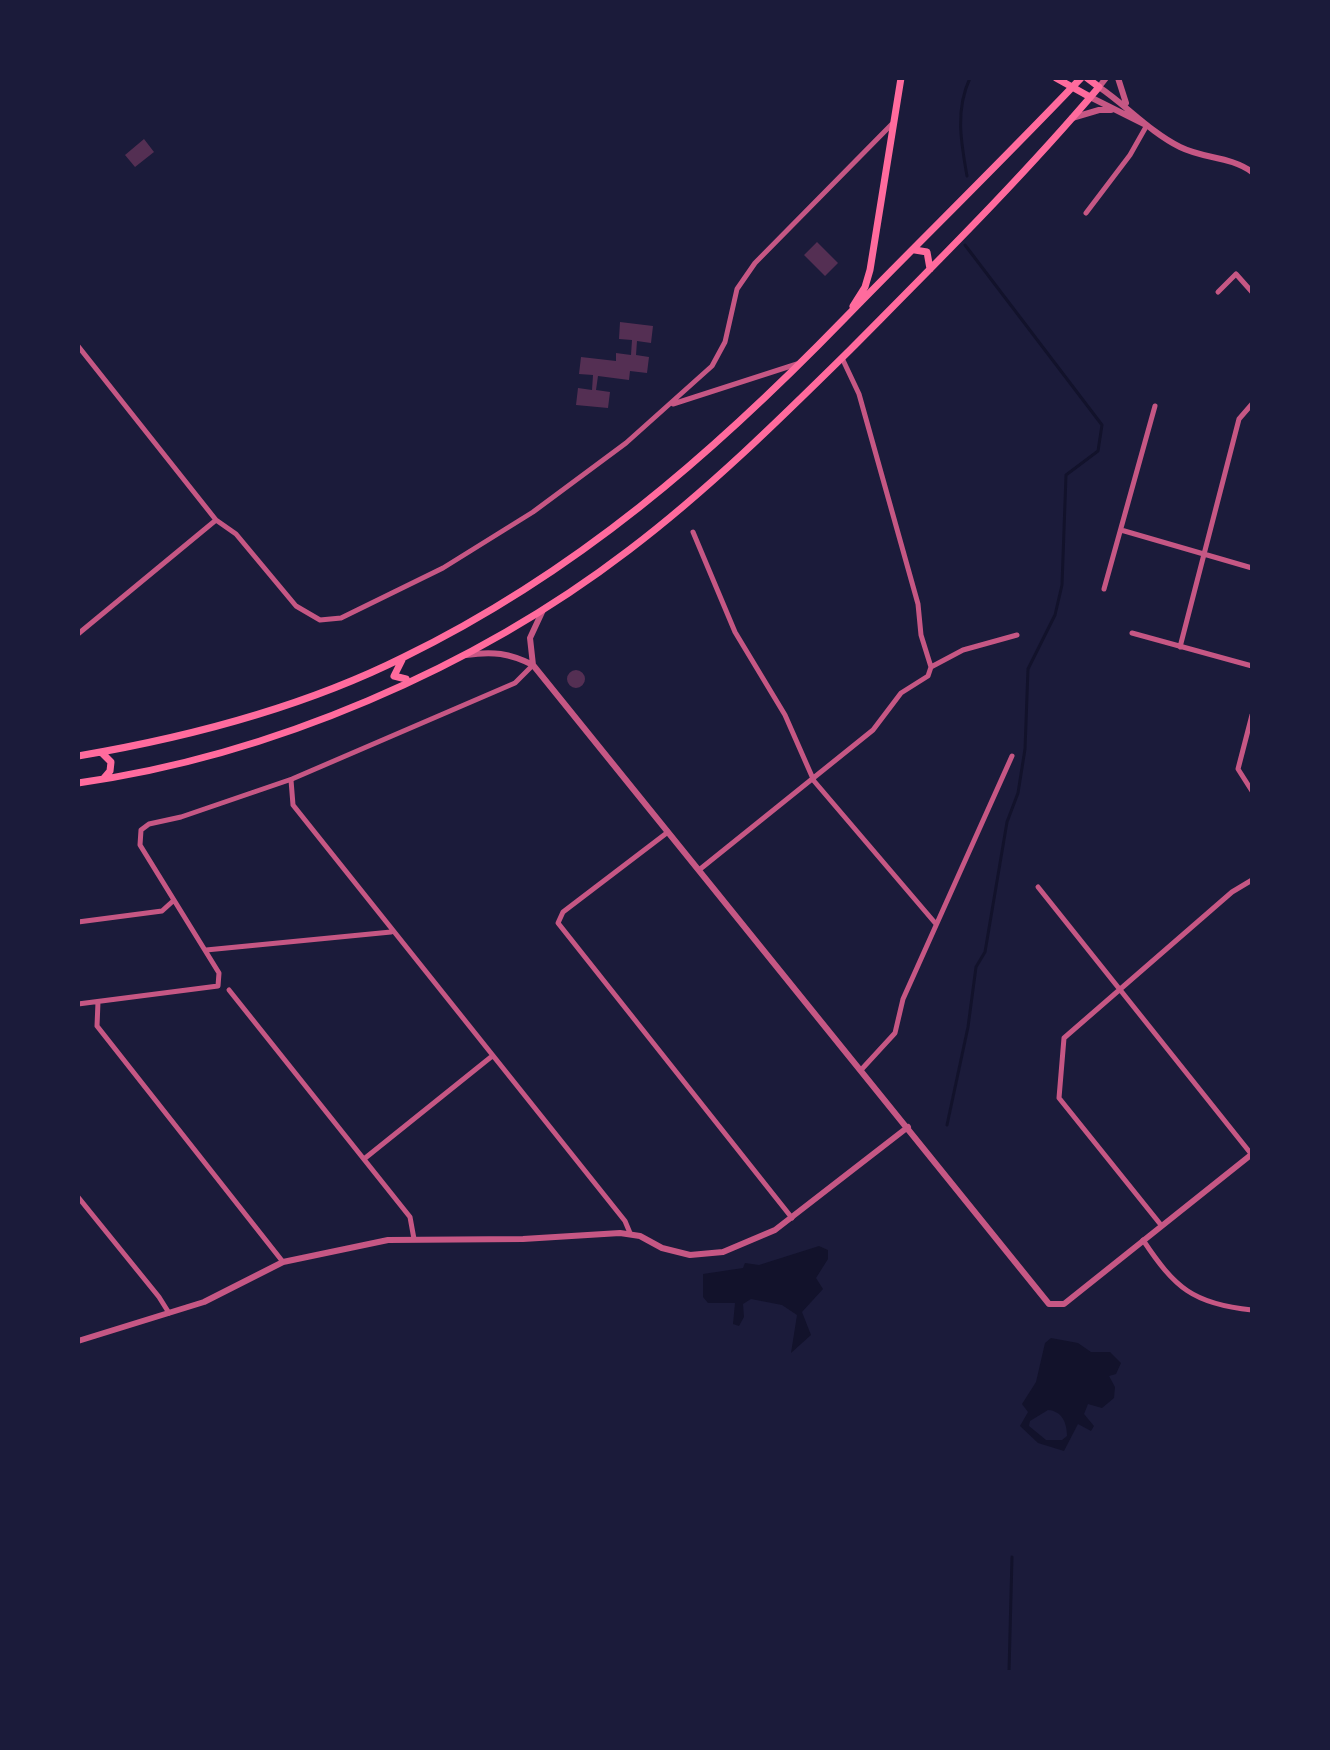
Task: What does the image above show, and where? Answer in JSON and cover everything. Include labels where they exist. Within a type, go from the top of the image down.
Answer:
[{"type":"main road","points":[[845,318],[865,287],[870,270],[901,78]]},
{"type":"main road","points":[[1056,78],[1090,97]]},
{"type":"main road","points":[[78,756],[236,723],[403,658],[491,611],[615,529],[734,430],[915,250],[1081,78]]},
{"type":"main road","points":[[78,783],[102,780],[245,744],[344,709],[466,655],[543,610],[679,511],[750,448],[929,272],[1072,118],[1099,87],[1087,78]]},
{"type":"main road","points":[[915,250],[927,252],[929,272]]},
{"type":"main road","points":[[403,658],[394,676],[410,679]]},
{"type":"main road","points":[[101,752],[111,762],[110,771],[102,780]]},
{"type":"street","points":[[1106,78],[1099,87],[1128,106],[1147,125]]},
{"type":"street","points":[[1118,78],[1128,106]]},
{"type":"street","points":[[1090,97],[1147,125],[1181,148],[1230,160],[1252,172]]},
{"type":"street","points":[[1072,118],[1099,110],[1123,114]]},
{"type":"street","points":[[78,346],[216,520],[236,534],[305,614],[320,620],[341,618],[443,568],[533,512],[626,443],[672,404],[718,357],[725,342],[732,302],[755,263],[895,120]]},
{"type":"street","points":[[1086,213],[1130,155],[1147,125]]},
{"type":"street","points":[[1218,292],[1236,274],[1252,292]]},
{"type":"street","points":[[699,870],[814,781],[873,730],[901,693],[928,676],[931,667],[921,635],[918,604],[859,394],[842,358]]},
{"type":"street","points":[[672,404],[804,362]]},
{"type":"street","points":[[1180,647],[1239,419],[1252,404]]},
{"type":"street","points":[[1104,589],[1155,406]]},
{"type":"street","points":[[78,634],[216,520]]},
{"type":"street","points":[[1121,530],[1252,568]]},
{"type":"street","points":[[693,532],[735,632],[785,715],[814,781],[936,924]]},
{"type":"street","points":[[533,665],[530,638],[543,610]]},
{"type":"street","points":[[1132,633],[1252,666]]},
{"type":"street","points":[[931,667],[963,650],[1017,635]]},
{"type":"street","points":[[466,655],[492,651],[511,654],[533,665],[908,1127],[1044,1300],[1049,1304],[1064,1304],[1252,1154],[1038,887]]},
{"type":"street","points":[[78,1004],[214,989],[220,980],[219,973],[140,845],[141,830],[149,824],[181,817],[292,779],[515,683],[533,665]]},
{"type":"street","points":[[1252,715],[1238,769],[1252,791]]},
{"type":"street","points":[[861,1070],[895,1033],[903,999],[1012,756]]},
{"type":"street","points":[[292,779],[293,805],[491,1057],[625,1221],[630,1233]]},
{"type":"street","points":[[668,832],[563,912],[558,923],[792,1218]]},
{"type":"street","points":[[1161,1225],[1059,1098],[1064,1038],[1221,901],[1252,880]]},
{"type":"street","points":[[78,922],[162,911],[173,901]]},
{"type":"street","points":[[205,950],[392,932]]},
{"type":"street","points":[[229,990],[410,1217],[414,1239]]},
{"type":"street","points":[[98,1002],[97,1026],[283,1262]]},
{"type":"street","points":[[364,1159],[491,1057]]},
{"type":"street","points":[[78,1341],[211,1299],[283,1262],[388,1240],[523,1239],[630,1233],[672,1252],[706,1255],[754,1242],[792,1218],[908,1127]]},
{"type":"street","points":[[78,1197],[169,1313]]},
{"type":"street","points":[[1143,1240],[1166,1274],[1187,1292],[1218,1306],[1252,1310]]},
{"type":"shaded area","points":[[819,1246],[828,1250],[828,1259],[816,1278],[823,1289],[802,1312],[811,1335],[791,1353],[797,1315],[782,1305],[751,1299],[743,1304],[744,1317],[739,1326],[733,1324],[735,1303],[708,1303],[703,1297],[703,1274],[743,1268],[745,1263],[759,1265]]},
{"type":"shaded area","points":[[1051,1338],[1078,1343],[1091,1352],[1110,1352],[1121,1363],[1116,1374],[1109,1376],[1115,1387],[1114,1398],[1102,1408],[1088,1404],[1084,1414],[1094,1426],[1091,1431],[1078,1424],[1064,1451],[1038,1443],[1020,1426],[1028,1412],[1022,1404],[1036,1382],[1045,1343]],"holes":[[[1048,1410],[1065,1422],[1067,1436],[1062,1440],[1046,1440],[1029,1426],[1030,1421]]]},
{"type":"building","points":[[144,139],[154,152],[135,167],[125,155]]},
{"type":"building","points":[[817,242],[838,263],[825,276],[804,255]]},
{"type":"building","points":[[620,322],[653,326],[651,343],[637,341],[636,355],[649,357],[647,373],[630,371],[629,380],[598,376],[596,390],[610,392],[608,408],[576,405],[578,388],[592,390],[593,375],[579,374],[581,357],[616,361],[616,353],[631,355],[632,340],[619,339]]},
{"type":"building","points":[[576,670],[585,679],[576,688],[567,679]]},
{"type":"waterway","points":[[967,176],[961,114],[970,78]]},
{"type":"waterway","points":[[947,1125],[968,1027],[976,967],[985,952],[1007,822],[1018,793],[1025,749],[1028,669],[1055,615],[1062,585],[1066,475],[1098,451],[1102,425],[965,245]]},
{"type":"waterway","points":[[1009,1672],[1012,1557]]}]
